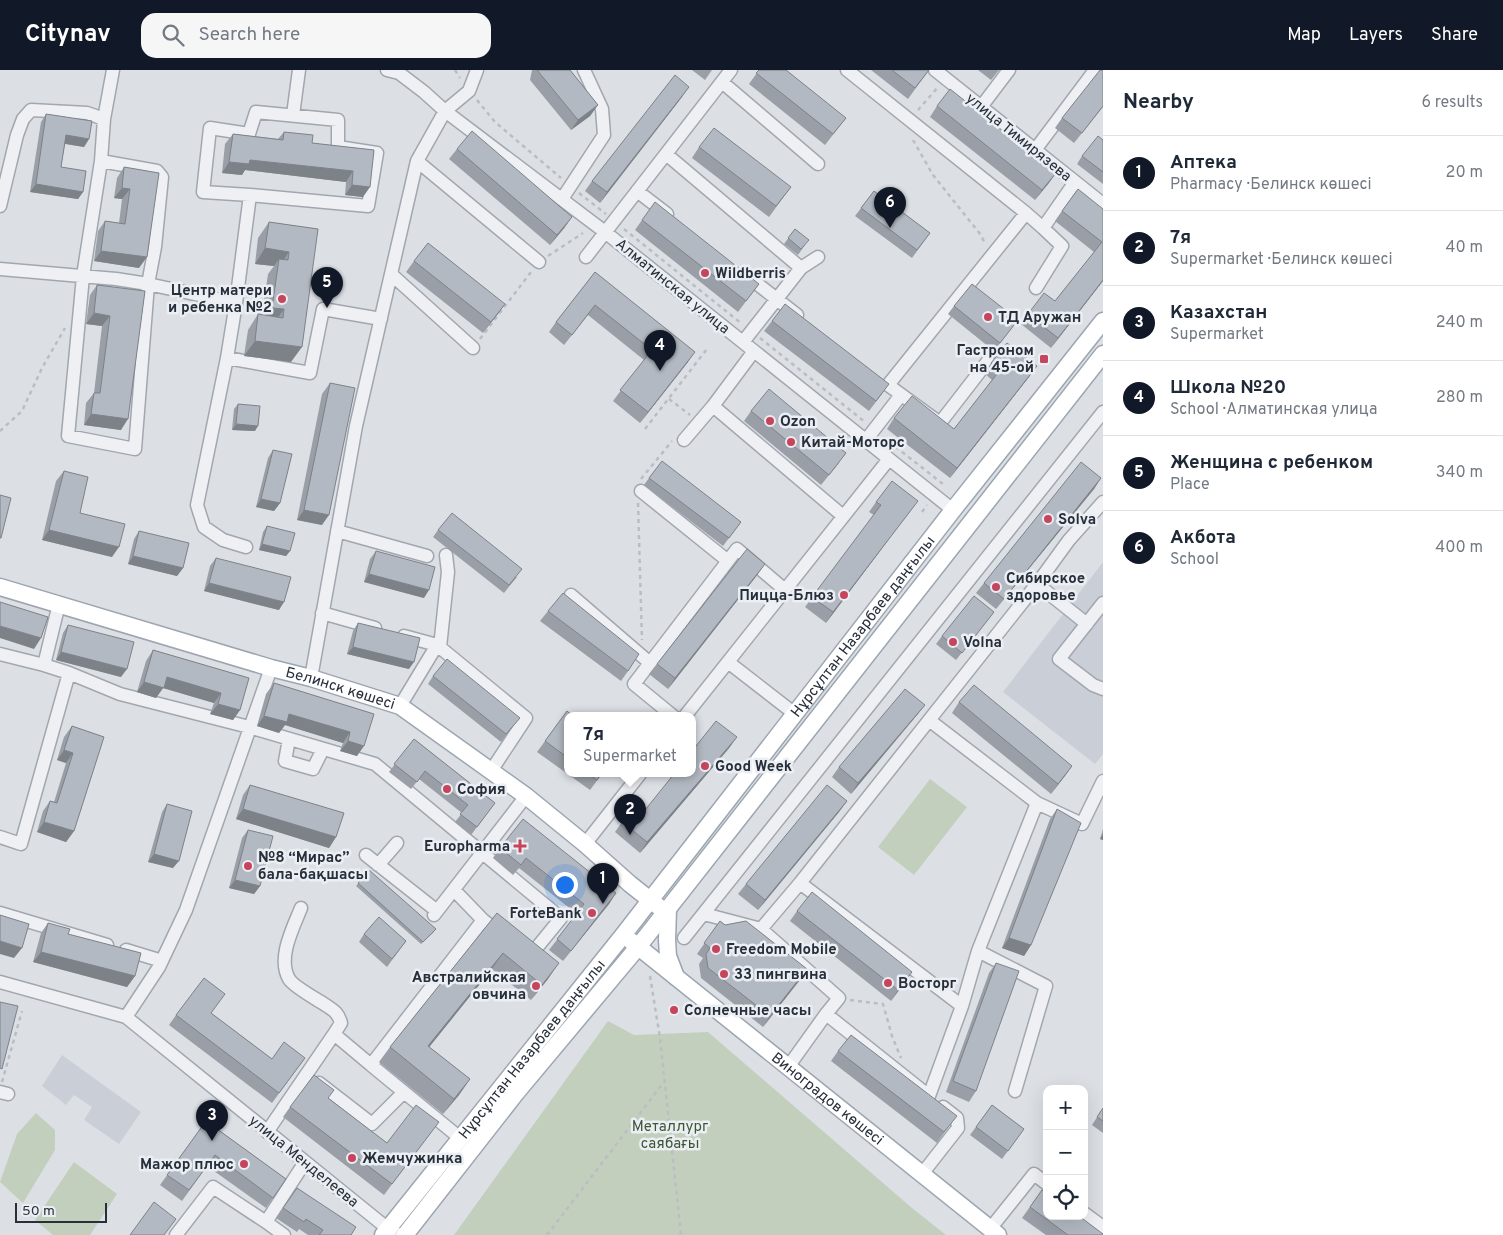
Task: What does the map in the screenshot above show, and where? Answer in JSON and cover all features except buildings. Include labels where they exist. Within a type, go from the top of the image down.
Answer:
[{"type":"main road","name":"Нұрсұлтан Назарбаев даңғылы","points":[[390,1233],[460,1138],[650,901],[953,510],[1103,321]]},
{"type":"main road","name":"Нұрсұлтан Назарбаев даңғылы","points":[[405,1235],[516,1093],[667,911],[1103,354]]},
{"type":"main road","points":[[953,510],[970,524]]},
{"type":"main road","name":"Белинск көшесі","points":[[0,587],[400,706],[526,796],[650,901],[667,911]]},
{"type":"main road","points":[[667,911],[668,956],[677,979]]},
{"type":"main road","points":[[624,934],[638,947],[654,970]]},
{"type":"main road","name":"Виноградов көшесі","points":[[654,970],[677,979],[994,1232]]},
{"type":"street","points":[[102,161],[157,171],[162,178],[155,247],[148,284],[135,449],[68,436],[83,276],[102,161],[104,119],[113,70]]},
{"type":"street","points":[[293,115],[299,70]]},
{"type":"street","name":"Алматинская улица","points":[[387,70],[399,74],[605,232],[953,510]]},
{"type":"street","points":[[311,678],[356,426],[417,160],[445,111],[469,91],[477,70]]},
{"type":"street","points":[[562,199],[604,135],[602,109],[584,70]]},
{"type":"street","points":[[586,257],[731,70]]},
{"type":"street","points":[[847,70],[1026,212],[1062,246],[1036,288]]},
{"type":"street","name":"улица Тимирязева","points":[[934,70],[1103,204]]},
{"type":"street","points":[[981,107],[1009,70]]},
{"type":"street","points":[[1035,150],[1095,70]]},
{"type":"street","points":[[722,82],[818,164]]},
{"type":"street","points":[[0,206],[17,136],[23,119],[31,110],[87,113],[104,119]]},
{"type":"street","points":[[256,112],[338,120],[338,147],[377,153],[368,206],[250,195],[204,192],[210,128],[249,134],[256,112]]},
{"type":"street","points":[[666,154],[800,268]]},
{"type":"street","points":[[417,160],[539,262]]},
{"type":"street","points":[[1043,228],[1075,182]]},
{"type":"street","points":[[637,191],[676,221]]},
{"type":"street","points":[[246,548],[223,540],[204,526],[197,505],[227,358],[250,195]]},
{"type":"street","points":[[988,360],[940,423],[884,382],[1026,212]]},
{"type":"street","points":[[742,342],[800,268],[818,257]]},
{"type":"street","points":[[0,269],[116,279],[236,303]]},
{"type":"street","points":[[738,269],[806,322]]},
{"type":"street","points":[[391,274],[473,348]]},
{"type":"street","points":[[227,358],[310,373],[323,310],[381,320]]},
{"type":"street","points":[[679,439],[700,422],[754,351]]},
{"type":"street","points":[[866,440],[901,395]]},
{"type":"street","points":[[713,406],[843,516]]},
{"type":"street","points":[[684,938],[1103,412]]},
{"type":"street","points":[[689,712],[889,459]]},
{"type":"street","points":[[639,490],[728,560]]},
{"type":"street","points":[[761,929],[800,883],[1037,584],[1069,540],[1103,502]]},
{"type":"street","points":[[337,531],[427,556]]},
{"type":"street","points":[[668,712],[634,684],[646,660],[737,549],[785,590]]},
{"type":"street","points":[[400,706],[438,646],[448,572],[446,555]]},
{"type":"street","points":[[1037,584],[1087,624]]},
{"type":"street","points":[[571,595],[646,660]]},
{"type":"street","points":[[1103,603],[1059,659],[1093,685],[1103,689]]},
{"type":"street","points":[[44,665],[59,604]]},
{"type":"street","points":[[322,613],[438,646],[526,718],[491,771]]},
{"type":"street","points":[[0,654],[69,672],[120,694],[250,727],[374,764],[561,918],[530,956],[483,920],[454,890]]},
{"type":"street","points":[[728,662],[795,714]]},
{"type":"street","points":[[126,1017],[162,961],[186,910],[271,668]]},
{"type":"street","points":[[0,837],[21,844],[69,672]]},
{"type":"street","points":[[928,720],[1037,803],[1082,824],[1103,781]]},
{"type":"street","points":[[289,739],[285,760],[314,769],[323,749]]},
{"type":"street","points":[[585,844],[638,777]]},
{"type":"street","points":[[366,855],[436,913],[526,796]]},
{"type":"street","points":[[929,1096],[962,1006],[978,951],[1037,803]]},
{"type":"street","points":[[378,865],[397,842]]},
{"type":"street","points":[[800,883],[962,1006]]},
{"type":"street","points":[[268,1132],[341,1023],[339,1016],[332,1009],[289,980],[285,950],[301,908]]},
{"type":"street","points":[[0,913],[162,961]]},
{"type":"street","points":[[704,914],[761,929],[839,998],[788,1067]]},
{"type":"street","points":[[371,1065],[483,920]]},
{"type":"street","points":[[978,951],[1046,986],[1015,1091]]},
{"type":"street","name":"улица Менделеева","points":[[0,982],[126,1017],[390,1233]]},
{"type":"street","points":[[826,1014],[957,1118],[958,1128],[922,1174]]},
{"type":"street","points":[[334,1034],[460,1138]]},
{"type":"street","points":[[307,1074],[372,1124],[404,1092]]},
{"type":"street","points":[[266,1222],[305,1162]]},
{"type":"street","points":[[994,1232],[1034,1174],[1043,1181]]},
{"type":"street","points":[[176,1235],[213,1186],[284,1235]]},
{"type":"street","points":[[1088,1216],[1103,1227]]},
{"type":"path","points":[[454,70],[469,91],[496,122],[570,186],[943,484],[922,512]]},
{"type":"path","points":[[945,78],[910,120],[912,137],[933,175],[980,235],[990,257]]},
{"type":"path","points":[[473,348],[539,262],[583,233]]},
{"type":"path","points":[[0,431],[22,411],[42,368],[65,328],[79,316]]},
{"type":"path","points":[[645,429],[707,349]]},
{"type":"path","points":[[668,399],[700,422]]},
{"type":"path","points":[[646,660],[639,490],[679,439]]},
{"type":"path","points":[[654,970],[681,1235]]},
{"type":"path","points":[[839,998],[883,1004],[892,1036],[909,1080]]},
{"type":"path","points":[[3,1092],[22,1011]]},
{"type":"path","points":[[547,1235],[665,1080]]},
{"type":"shaded area","points":[[1103,562],[1103,754],[1095,764],[1003,692]]},
{"type":"shaded area","points":[[62,1055],[141,1112],[119,1144],[84,1120],[92,1107],[74,1095],[66,1105],[42,1086]]},
{"type":"green space","points":[[930,779],[967,807],[914,875],[878,847]]},
{"type":"green space","name":"Металлург саябағы","points":[[608,1021],[634,1035],[708,1032],[912,1208],[946,1235],[454,1235]]},
{"type":"green space","points":[[36,1113],[55,1130],[55,1150],[23,1203],[0,1182],[17,1134]]},
{"type":"green space","points":[[74,1162],[117,1194],[90,1235],[53,1235],[35,1220]]},
{"type":"place","name":"Акбота","points":[[890,228]]},
{"type":"place","name":"Wildberris","points":[[705,273]]},
{"type":"place","name":"Центр матери и ребенка №2","points":[[282,299]]},
{"type":"place","name":"Женщина с ребенком","points":[[327,308]]},
{"type":"place","name":"ТД Аружан","points":[[988,317]]},
{"type":"place","name":"Гастроном на 45-ой","points":[[1044,359]]},
{"type":"place","name":"Школа №20","points":[[660,371]]},
{"type":"place","name":"Ozon","points":[[770,421]]},
{"type":"place","name":"Китай-Моторс","points":[[791,442]]},
{"type":"place","name":"Solva","points":[[1048,519]]},
{"type":"place","name":"Сибирское здоровье","points":[[996,587]]},
{"type":"place","name":"Пицца-Блюз","points":[[844,595]]},
{"type":"place","name":"Volna","points":[[953,642]]},
{"type":"place","name":"Good Week","points":[[705,766]]},
{"type":"place","name":"София","points":[[447,789]]},
{"type":"place","name":"7я","points":[[630,835]]},
{"type":"place","name":"Europharma","points":[[520,846]]},
{"type":"place","name":"№8 “Мирас” бала-бақшасы","points":[[248,866]]},
{"type":"place","name":"Аптека","points":[[603,904]]},
{"type":"place","name":"ForteBank","points":[[592,913]]},
{"type":"place","name":"Freedom Mobile","points":[[716,949]]},
{"type":"place","name":"33 пингвина","points":[[724,974]]},
{"type":"place","name":"Восторг","points":[[888,983]]},
{"type":"place","name":"Австралийская овчина","points":[[536,986]]},
{"type":"place","name":"Солнечные часы","points":[[674,1010]]},
{"type":"place","name":"Казахстан","points":[[212,1141]]},
{"type":"place","name":"Жемчужинка","points":[[352,1158]]},
{"type":"place","name":"Мажор плюс","points":[[244,1164]]}]
